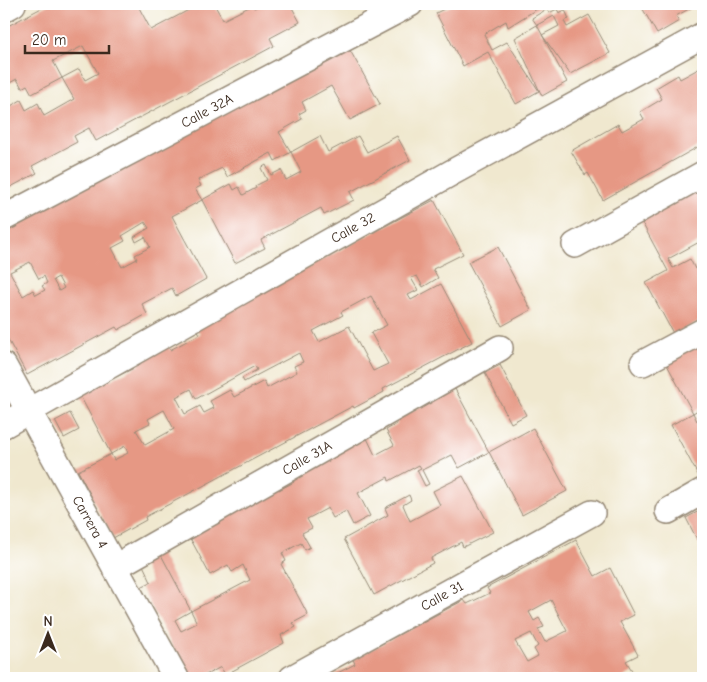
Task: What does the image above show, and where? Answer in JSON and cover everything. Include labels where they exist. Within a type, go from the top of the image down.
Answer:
[{"type":"street","points":[[4,9],[13,4]]},
{"type":"street","name":"Calle 32A","points":[[4,218],[410,4]]},
{"type":"street","name":"Calle 32","points":[[4,424],[451,173],[703,35]]},
{"type":"street","points":[[575,245],[703,174]]},
{"type":"street","points":[[643,363],[703,331]]},
{"type":"street","name":"Calle 31A","points":[[115,567],[500,348]]},
{"type":"street","name":"Carrera 4","points":[[4,366],[176,678]]},
{"type":"street","points":[[668,510],[703,491]]},
{"type":"street","name":"Calle 31","points":[[292,678],[592,513]]},
{"type":"building","points":[[49,4],[137,4],[151,30],[200,4],[214,4],[223,20],[253,5],[254,8],[263,4],[290,4],[300,22],[270,38],[274,46],[96,141],[89,128],[74,136],[77,142],[32,166],[37,173],[7,189],[4,184],[4,110],[21,100],[26,110],[38,103],[44,116],[74,99],[62,78],[32,94],[27,85],[22,88],[17,79],[4,86],[4,28]],"holes":[[[83,46],[98,73],[85,80],[79,69],[62,78],[53,61]]]},
{"type":"building","points":[[454,4],[545,4],[508,27],[506,21],[484,34],[492,50],[507,42],[539,91],[516,104],[488,52],[463,66],[436,13]]},
{"type":"building","points":[[640,4],[698,4],[676,16],[679,21],[657,34]]},
{"type":"building","points":[[547,9],[549,13],[557,9],[559,13],[565,10],[569,19],[564,21],[567,27],[589,15],[610,53],[570,74],[542,35],[559,26],[554,16],[537,25],[532,18]]},
{"type":"building","points":[[537,25],[567,82],[542,96],[515,38]]},
{"type":"building","points":[[347,45],[380,104],[350,120],[331,86],[302,102],[306,110],[299,114],[302,119],[279,132],[291,152],[275,161],[271,153],[227,177],[222,168],[198,180],[201,186],[195,189],[202,200],[172,216],[206,279],[176,296],[172,288],[142,304],[147,314],[118,330],[116,327],[27,375],[4,332],[4,225]],"holes":[[[145,222],[149,228],[134,237],[136,242],[145,237],[150,247],[135,255],[137,259],[122,267],[112,248],[125,241],[122,236]],[[30,262],[39,279],[44,276],[47,283],[42,286],[45,290],[36,295],[33,290],[23,296],[10,272]],[[58,277],[64,288],[59,291],[53,280]]]},
{"type":"building","points":[[702,67],[703,144],[603,200],[588,173],[585,175],[571,151],[618,124],[622,131],[644,119],[640,112],[662,99],[656,88],[678,75],[680,79]]},
{"type":"building","points":[[320,136],[328,152],[358,136],[367,152],[397,136],[410,160],[350,192],[354,200],[324,215],[321,208],[261,240],[265,248],[235,263],[202,200],[231,184],[234,190],[239,187],[243,195],[256,188],[255,186],[267,180],[261,168],[266,165],[271,175],[281,170],[286,180],[301,172],[291,152]]},
{"type":"building","points":[[703,184],[703,240],[668,259],[673,268],[690,259],[695,269],[703,264],[703,319],[674,335],[646,283],[668,271],[640,219]]},
{"type":"building","points":[[434,200],[463,254],[433,269],[438,278],[423,287],[417,276],[411,278],[418,290],[408,295],[411,300],[441,284],[472,342],[383,389],[384,392],[354,408],[353,406],[145,517],[146,520],[113,538],[78,471],[111,454],[77,390],[107,374],[110,380],[140,365],[136,359],[166,343],[170,350],[200,334],[196,327]],"holes":[[[371,296],[387,325],[371,333],[388,364],[373,371],[349,326],[319,342],[313,331],[343,315],[341,312]],[[299,353],[303,362],[294,366],[297,372],[267,388],[264,381],[234,397],[230,390],[210,401],[214,408],[204,413],[200,406],[185,414],[176,397],[191,389],[196,399],[255,366],[257,370],[242,378],[244,382]],[[164,410],[174,429],[145,445],[136,430],[150,423],[148,419]],[[125,446],[128,453],[114,460],[111,454]]]},
{"type":"building","points":[[498,247],[531,310],[502,326],[468,262]]},
{"type":"building","points":[[703,340],[703,407],[693,413],[665,361]]},
{"type":"building","points":[[500,365],[526,415],[511,423],[485,373]]},
{"type":"building","points":[[455,389],[489,452],[459,468],[452,455],[422,470],[429,484],[425,486],[417,470],[421,468],[419,465],[389,481],[388,477],[358,493],[370,516],[353,525],[346,511],[333,518],[328,508],[307,519],[312,528],[302,533],[310,547],[305,550],[301,543],[282,553],[286,561],[281,564],[308,615],[293,623],[296,627],[281,635],[284,643],[225,675],[221,667],[200,678],[189,678],[141,587],[151,582],[141,561],[159,551],[191,611],[250,580],[243,565],[232,572],[228,565],[210,575],[189,536],[278,488],[279,490],[294,482],[293,480],[308,472],[306,469],[366,436],[375,455],[394,445],[386,430],[397,424],[395,419]],"holes":[[[191,611],[197,623],[181,631],[175,620]]]},
{"type":"building","points":[[70,413],[79,430],[64,438],[55,421]]},
{"type":"building","points":[[693,413],[697,421],[703,417],[703,474],[699,477],[671,425]]},
{"type":"building","points":[[533,428],[567,491],[522,515],[489,452]]},
{"type":"building","points":[[463,476],[493,532],[463,547],[461,542],[431,558],[433,563],[374,595],[344,539],[388,515],[385,508],[409,495],[411,500],[403,505],[410,521],[440,505],[433,491]]},
{"type":"building","points":[[703,509],[703,551],[686,518]]},
{"type":"building","points":[[576,540],[595,576],[610,568],[634,615],[620,622],[638,655],[626,661],[633,672],[622,678],[328,678],[355,664],[353,659],[464,600],[467,604],[490,593],[487,588]],"holes":[[[551,600],[567,631],[545,642],[538,629],[544,627],[539,618],[534,621],[529,612]],[[531,633],[538,646],[534,649],[538,656],[527,662],[515,641]]]}]
